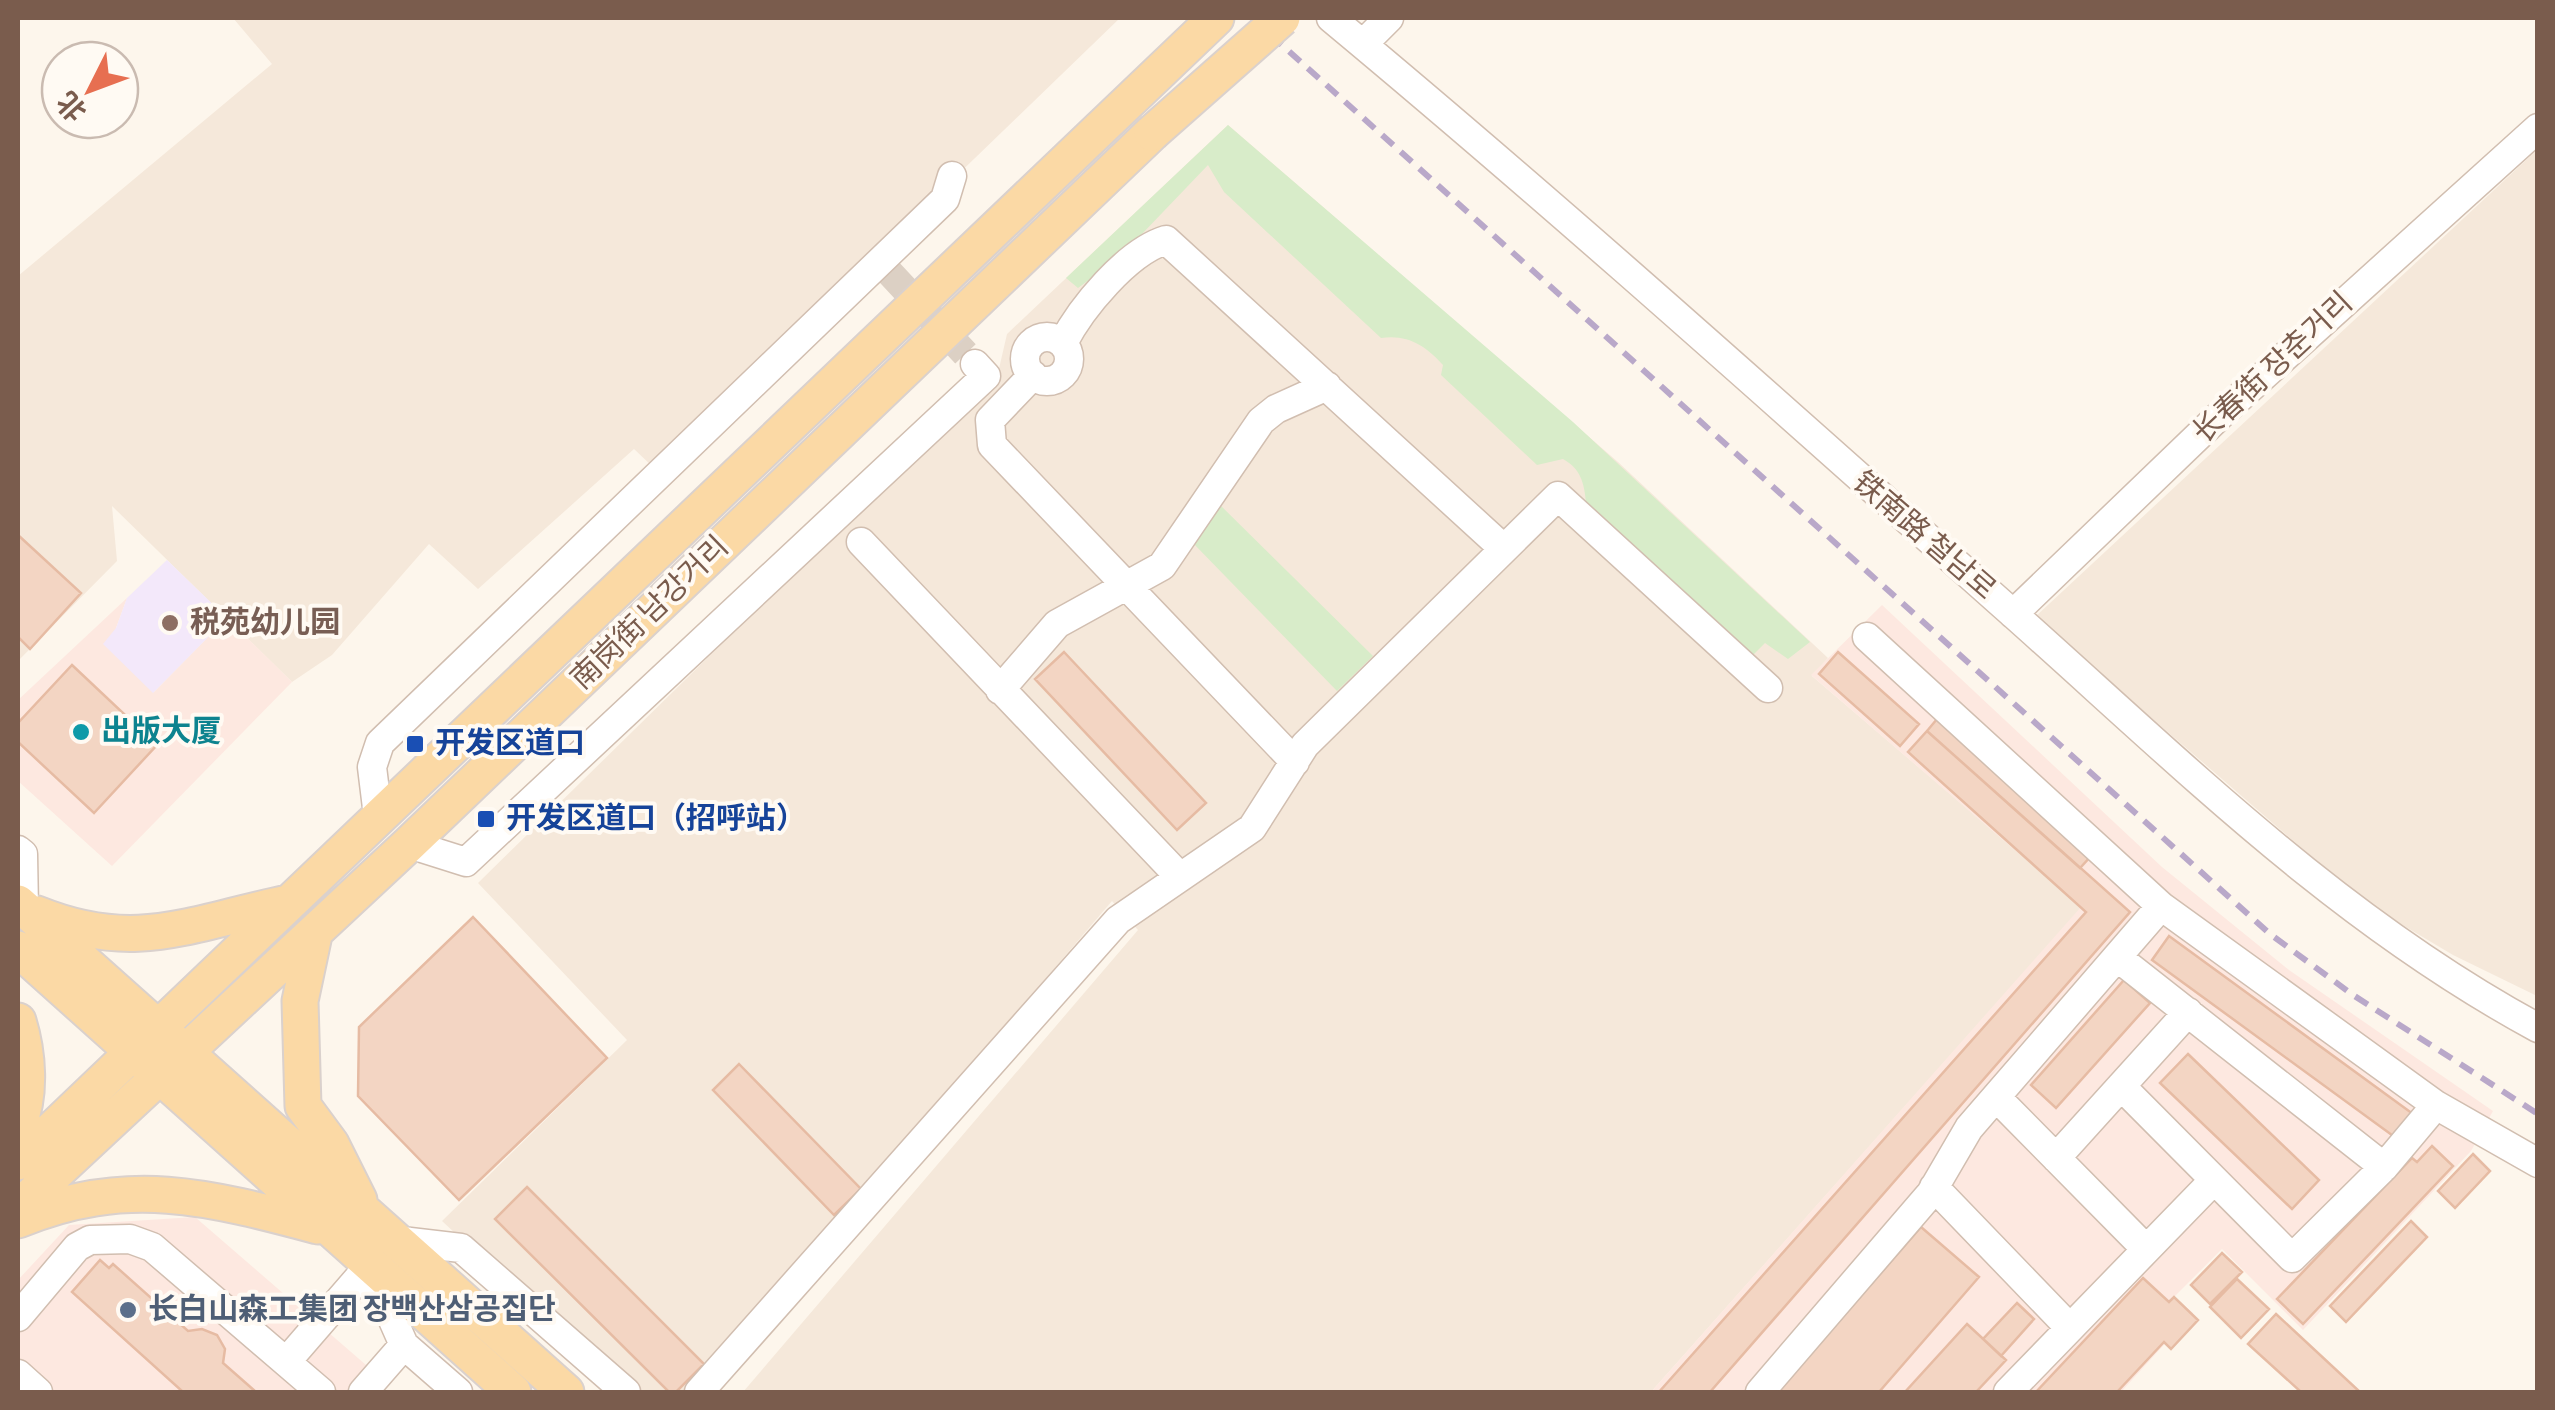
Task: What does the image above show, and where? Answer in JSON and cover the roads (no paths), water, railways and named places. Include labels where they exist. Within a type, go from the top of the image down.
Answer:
[{"type":"main road","name":"南岗街 남강거리","points":[[18,1162],[1216,18]]},
{"type":"main road","name":"南岗街 남강거리","points":[[18,1208],[409,844],[1152,133],[1282,18]]},
{"type":"main road","points":[[21,906],[76,928],[130,936],[289,903]]},
{"type":"main road","points":[[21,906],[144,1040],[173,1066],[377,1242],[566,1392]]},
{"type":"main road","points":[[315,932],[300,1001],[303,1106],[331,1144],[377,1242],[513,1392]]},
{"type":"main road","points":[[18,949],[144,1040]]},
{"type":"main road","points":[[18,1021],[25,1044],[25,1110],[18,1126]]},
{"type":"main road","points":[[173,1066],[327,1228]]},
{"type":"main road","points":[[18,1220],[51,1206],[93,1197],[169,1192],[377,1242]]},
{"type":"street","name":"铁南路 철남로","points":[[1331,18],[2013,614],[2224,808],[2414,952],[2538,1028]]},
{"type":"street","points":[[1363,44],[1389,18]]},
{"type":"street","name":"长春街 장춘거리","points":[[2013,614],[2219,416],[2538,128]]},
{"type":"street","points":[[378,816],[372,767],[380,743],[884,267],[946,199],[952,176]]},
{"type":"street","points":[[1295,762],[992,445],[990,420],[1033,376],[1026,364],[1031,344],[1050,337],[1063,343],[1076,317],[1098,292],[1154,244],[1166,240],[1504,549]]},
{"type":"street","points":[[409,844],[466,862],[986,376],[975,364]]},
{"type":"street","points":[[1000,690],[1058,624],[1148,577],[1177,549],[1261,421],[1276,409],[1327,386]]},
{"type":"street","points":[[699,1392],[1118,920],[1252,828],[1306,745],[1558,496],[1768,688]]},
{"type":"street","points":[[861,542],[1179,876]]},
{"type":"street","points":[[1867,637],[2161,906],[2436,1105],[2538,1164]]},
{"type":"street","points":[[18,850],[22,854],[21,906]]},
{"type":"street","points":[[1760,1392],[1934,1187],[1969,1128],[2161,906]]},
{"type":"street","points":[[2118,956],[2384,1168]]},
{"type":"street","points":[[2056,1158],[2188,1012]]},
{"type":"street","points":[[2121,1086],[2292,1258],[2384,1168],[2436,1105]]},
{"type":"street","points":[[1996,1097],[2146,1248]]},
{"type":"street","points":[[2008,1392],[2214,1180]]},
{"type":"street","points":[[1934,1187],[2068,1326]]},
{"type":"street","points":[[18,1317],[77,1247],[90,1240],[130,1239],[152,1248],[321,1392]]},
{"type":"street","points":[[377,1242],[404,1345],[458,1392]]},
{"type":"street","points":[[286,1362],[377,1242]]},
{"type":"street","points":[[377,1242],[461,1248],[626,1392]]},
{"type":"street","points":[[363,1392],[404,1345]]},
{"type":"street","points":[[18,1374],[38,1392]]},
{"type":"tunnel","points":[[889,272],[975,364]]},
{"type":"railway","points":[[1252,18],[2270,934],[2353,995],[2538,1114]]},
{"type":"place","name":"税苑幼儿园","points":[[170,623]]},
{"type":"place","name":"出版大厦","points":[[81,732]]},
{"type":"place","name":"开发区道口","points":[[415,744]]},
{"type":"place","name":"开发区道口（招呼站）","points":[[486,819]]},
{"type":"place","name":"长白山森工集团 장백산삼공집단","points":[[128,1310]]}]
